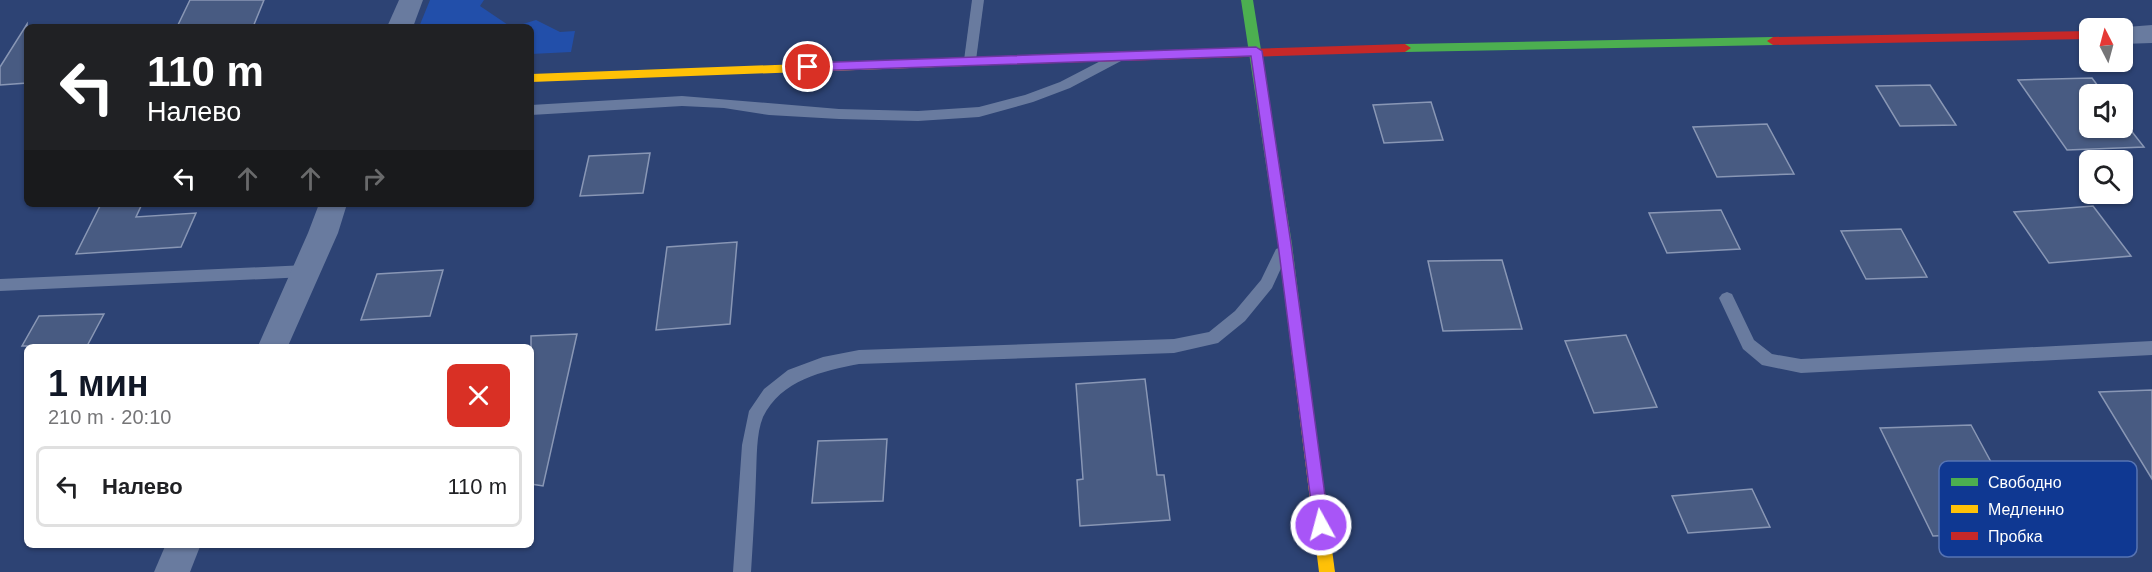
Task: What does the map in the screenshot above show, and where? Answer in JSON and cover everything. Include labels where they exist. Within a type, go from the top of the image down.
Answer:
[{"type":"street","points":[[401,24],[411,0]]},
{"type":"street","points":[[1247,0],[1285,244],[1328,572]]},
{"type":"street","points":[[2133,35],[2152,34]]},
{"type":"street","points":[[534,78],[1256,51],[2079,36]]},
{"type":"street","points":[[274,344],[332,207]]},
{"type":"street","points":[[172,572],[182,548]]},
{"type":"lane","points":[[970,60],[978,0]]},
{"type":"lane","points":[[534,110],[682,101],[839,114],[918,116],[979,112],[1028,99],[1065,85],[1120,56]]},
{"type":"lane","points":[[742,572],[750,445],[755,416],[770,393],[794,375],[823,364],[860,357],[1174,345],[1213,338],[1240,316],[1266,284],[1285,244]]},
{"type":"lane","points":[[0,285],[306,271]]},
{"type":"lane","points":[[1726,298],[1748,344],[1768,360],[1801,366],[2152,348]]},
{"type":"shaded area","points":[[430,0],[484,0],[480,6],[507,24],[420,24]]},
{"type":"shaded area","points":[[536,20],[560,32],[575,31],[571,52],[534,54],[534,24],[523,24]]},
{"type":"building","points":[[190,0],[264,0],[254,24],[178,24]]},
{"type":"building","points":[[24,29],[24,83],[0,85],[0,67]]},
{"type":"building","points":[[2092,78],[2096,84],[2079,84],[2079,138],[2133,138],[2133,133],[2144,147],[2067,150],[2018,80]]},
{"type":"building","points":[[1930,85],[1956,125],[1900,126],[1876,86]]},
{"type":"building","points":[[1431,102],[1443,140],[1384,143],[1373,105]]},
{"type":"building","points":[[1767,124],[1794,174],[1717,177],[1693,127]]},
{"type":"building","points":[[650,153],[643,193],[580,196],[589,156]]},
{"type":"building","points":[[2093,206],[2131,256],[2049,263],[2014,212]]},
{"type":"building","points":[[100,207],[141,207],[136,217],[196,213],[181,247],[76,254]]},
{"type":"building","points":[[1721,210],[1740,249],[1667,253],[1649,213]]},
{"type":"building","points":[[1901,229],[1927,277],[1866,279],[1841,231]]},
{"type":"building","points":[[737,242],[730,324],[656,330],[667,247]]},
{"type":"building","points":[[1502,260],[1522,329],[1443,331],[1428,261]]},
{"type":"building","points":[[443,270],[430,316],[361,320],[377,274]]},
{"type":"building","points":[[104,314],[88,344],[24,344],[22,346],[39,316]]},
{"type":"building","points":[[577,334],[543,486],[534,484],[534,344],[531,344],[531,336]]},
{"type":"building","points":[[1626,335],[1657,407],[1594,413],[1565,341]]},
{"type":"building","points":[[1145,379],[1157,475],[1164,475],[1170,520],[1080,526],[1077,480],[1083,479],[1076,384]]},
{"type":"building","points":[[2152,390],[2152,479],[2099,392]]},
{"type":"building","points":[[1971,425],[1991,461],[1939,461],[1939,536],[1933,536],[1880,428]]},
{"type":"building","points":[[887,439],[883,501],[812,503],[818,441]]},
{"type":"building","points":[[1752,489],[1770,527],[1688,533],[1672,496]]},
{"type":"traffic: fast","points":[[1247,0],[1285,244],[1298,348]]},
{"type":"traffic: fast","points":[[1405,48],[1773,41]]},
{"type":"traffic: slow","points":[[534,78],[990,61]]},
{"type":"traffic: slow","points":[[1298,348],[1327,572]]},
{"type":"traffic: jam","points":[[1773,41],[2079,35]]},
{"type":"traffic: jam","points":[[990,61],[1405,48]]},
{"type":"route","points":[[808,67],[1256,51],[1285,244],[1321,525]]}]
